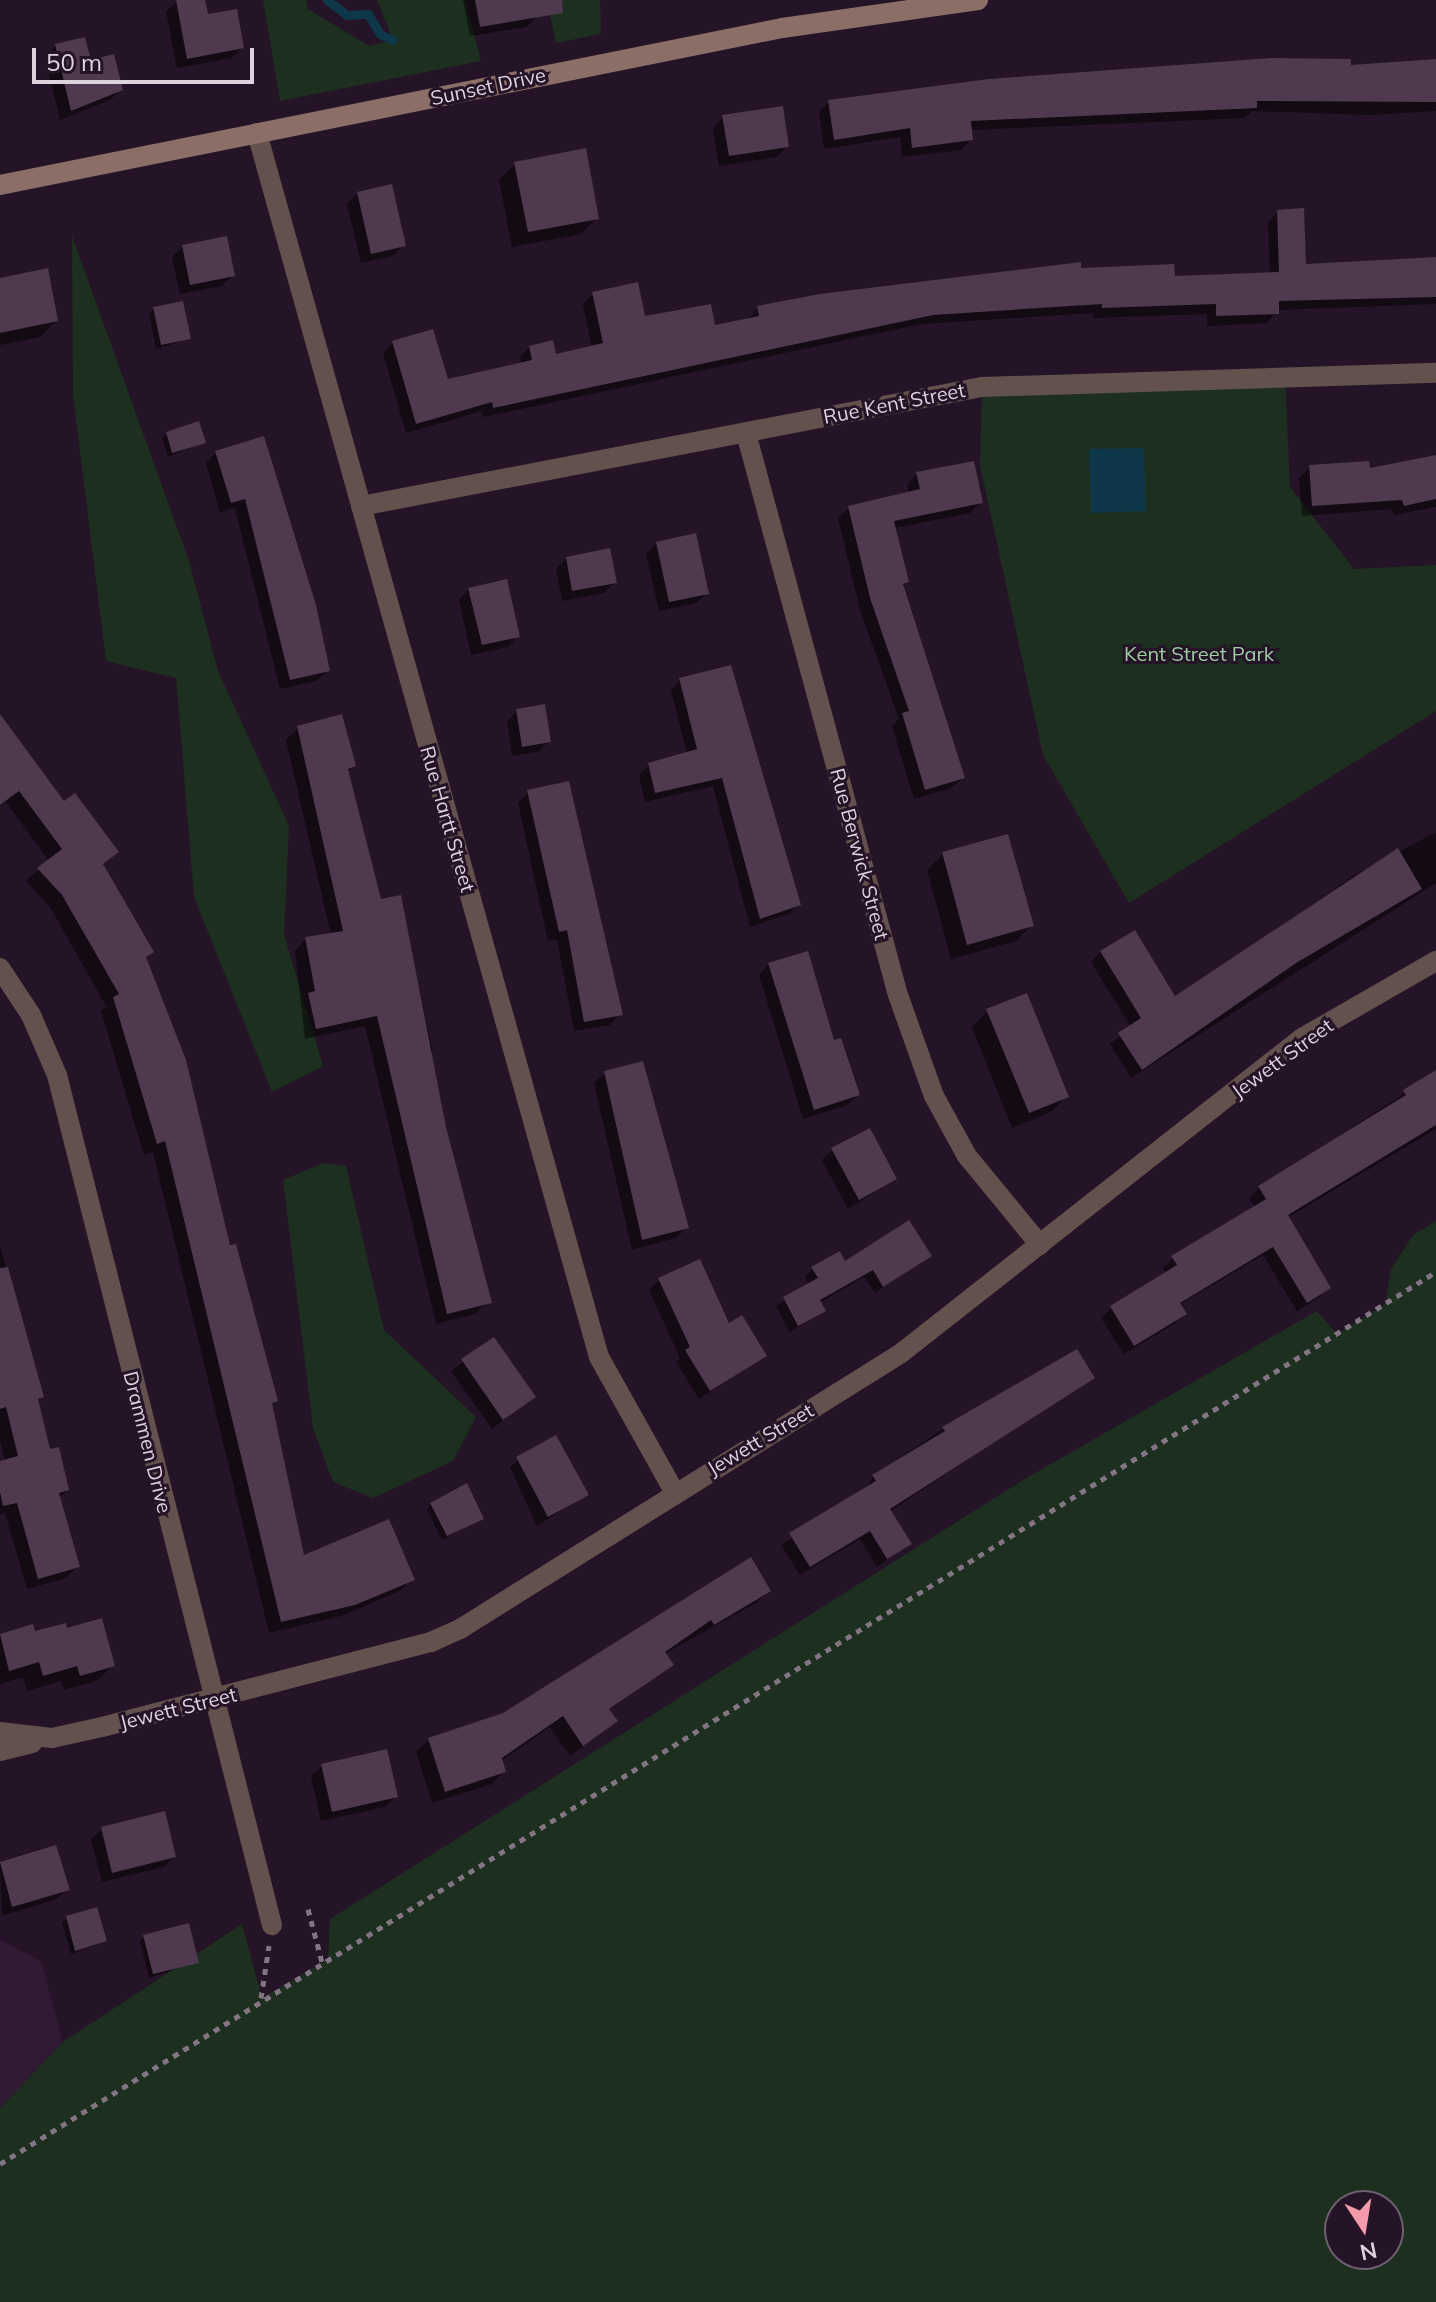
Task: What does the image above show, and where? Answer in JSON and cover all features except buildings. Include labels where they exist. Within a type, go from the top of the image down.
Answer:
[{"type":"street","name":"Sunset Drive","points":[[0,185],[782,28],[978,0]]},
{"type":"street","name":"Rue Hartt Street","points":[[257,133],[599,1357],[674,1491]]},
{"type":"street","name":"Rue Kent Street","points":[[361,506],[982,387],[1436,373]]},
{"type":"street","name":"Rue Berwick Street","points":[[746,433],[898,995],[934,1096],[967,1156],[1040,1245]]},
{"type":"street","name":"Jewett Street","points":[[0,1732],[52,1738],[441,1638],[674,1491],[900,1354],[1302,1038],[1436,961]]},
{"type":"street","name":"Drammen Drive","points":[[0,968],[31,1015],[57,1075],[211,1699],[272,1925]]},
{"type":"street","points":[[0,1751],[52,1738]]},
{"type":"path","points":[[0,2164],[261,1998],[1436,1272]]},
{"type":"path","points":[[308,1909],[322,1962]]},
{"type":"path","points":[[261,1998],[272,1925]]},
{"type":"shaded area","points":[[0,1940],[41,1961],[63,2042],[0,2108]]},
{"type":"green space","points":[[263,0],[306,0],[308,9],[369,46],[393,40],[377,0],[465,0],[481,61],[280,101]]},
{"type":"green space","points":[[547,0],[600,0],[601,34],[556,43]]},
{"type":"green space","points":[[72,236],[189,561],[218,671],[289,826],[284,935],[323,1066],[272,1092],[194,897],[176,678],[106,661],[73,395]]},
{"type":"green space","name":"Kent Street Park","points":[[1285,377],[1290,487],[1354,569],[1436,565],[1436,711],[1129,903],[1043,755],[980,465],[982,387]]},
{"type":"green space","points":[[323,1163],[346,1166],[384,1330],[476,1417],[453,1461],[373,1498],[333,1482],[313,1428],[283,1180]]},
{"type":"green space","points":[[1436,1221],[1436,2302],[0,2302],[0,2108],[63,2042],[242,1924],[262,1998],[328,1959],[330,1919],[1023,1480],[1317,1311],[1337,1334],[1385,1304],[1391,1269],[1413,1235]]},
{"type":"water","points":[[1144,448],[1146,511],[1091,513],[1089,449]]},
{"type":"waterway","points":[[327,0],[347,15],[368,14],[380,34],[393,40]]}]
